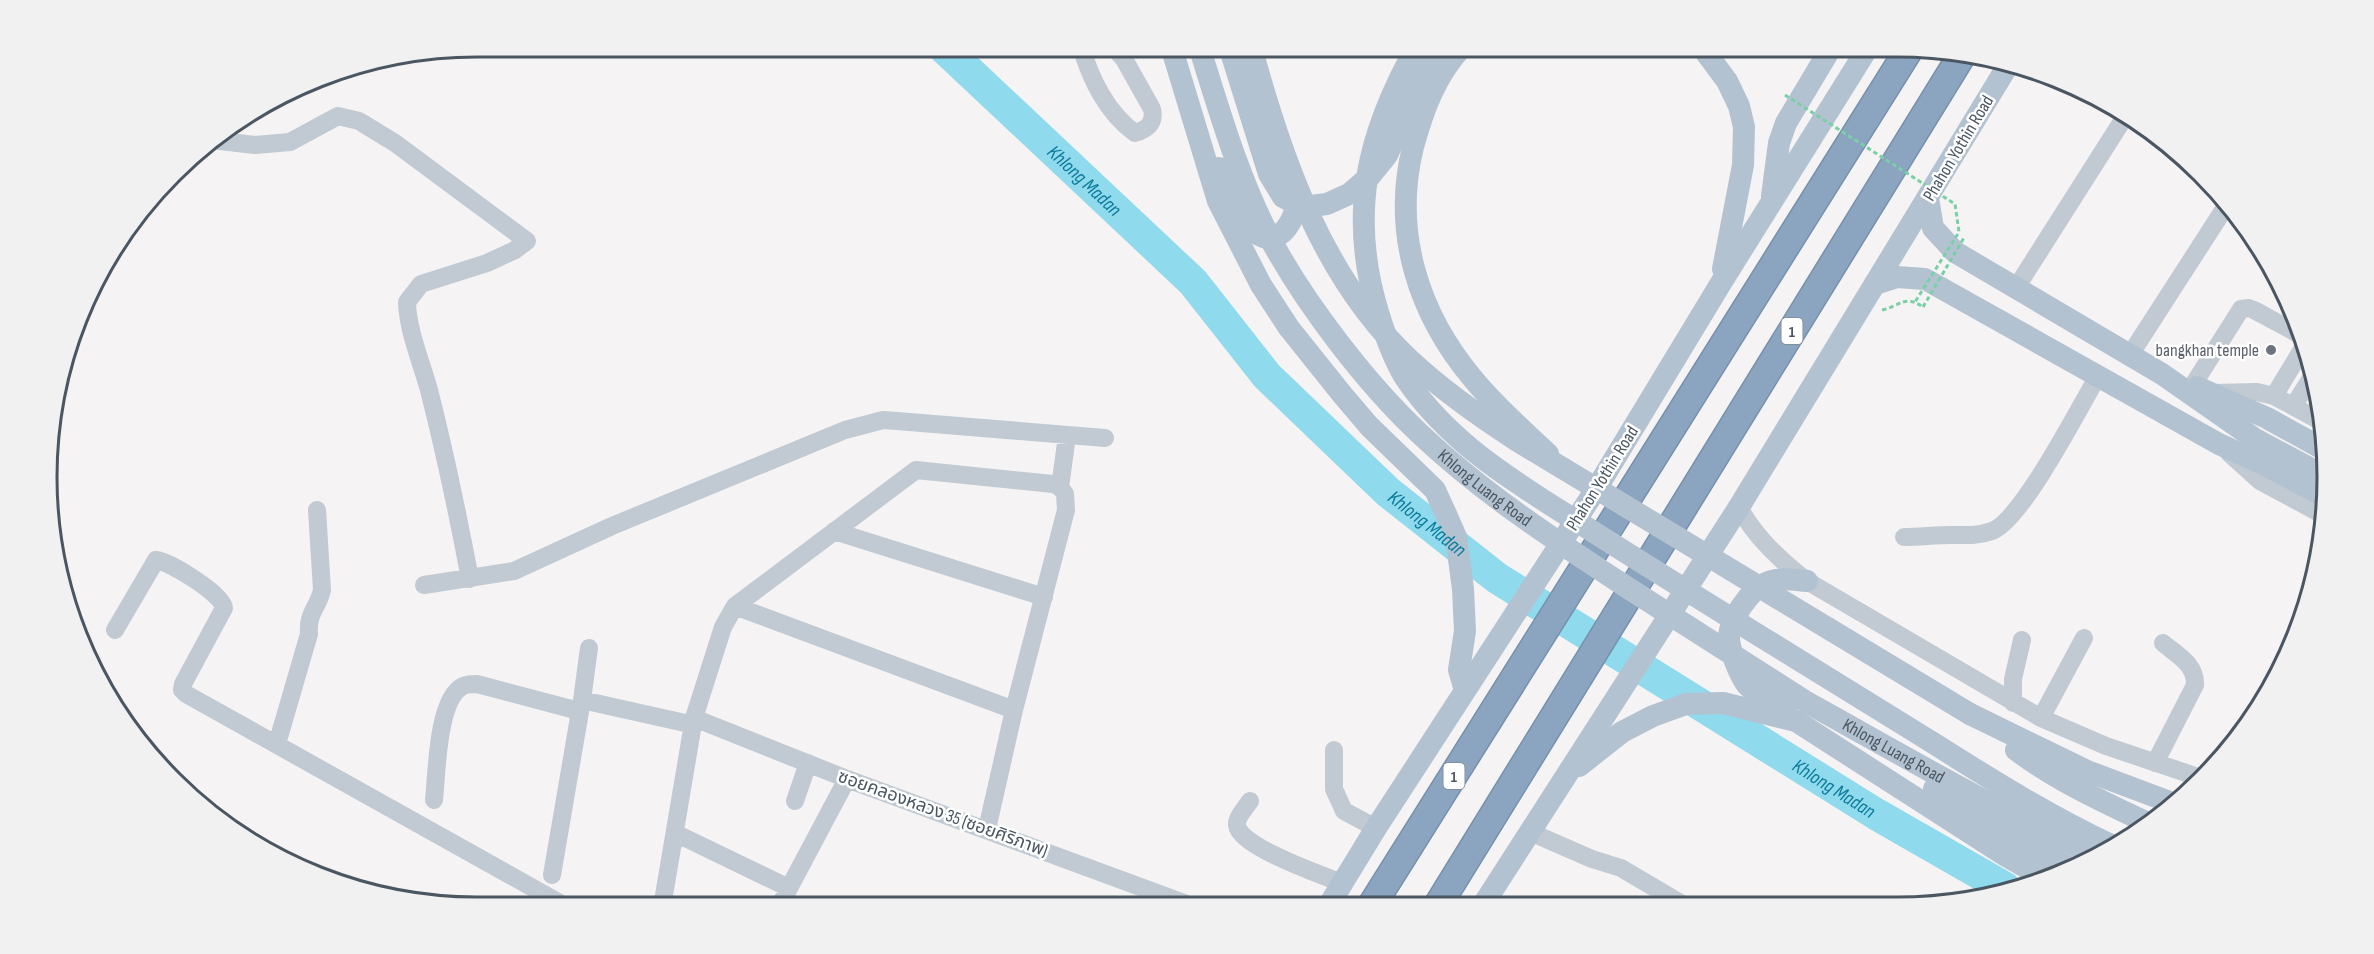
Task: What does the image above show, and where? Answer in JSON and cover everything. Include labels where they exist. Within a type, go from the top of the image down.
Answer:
[{"type":"highway","name":"Phahon Yothin Road","points":[[1377,897],[1904,57]]},
{"type":"highway","name":"1","points":[[1443,897],[1962,62]]},
{"type":"main road","points":[[1174,57],[1218,201],[1261,285],[1288,328],[1369,426],[1435,490],[1456,537],[1463,589],[1465,631],[1459,670],[1465,690]]},
{"type":"main road","name":"Khlong Luang Road","points":[[1203,57],[1242,180],[1273,242],[1297,282],[1348,354],[1418,433],[1459,468],[1548,536],[1802,712],[2045,833],[2088,851]]},
{"type":"main road","points":[[1232,57],[1269,174],[1283,197],[1302,207],[1327,204],[1349,194],[1370,176],[1387,155],[1422,75],[1433,57]]},
{"type":"main road","points":[[1254,57],[1266,102],[1299,190],[1333,262],[1369,315],[1409,359],[1445,391],[1516,440],[1970,714],[2015,738],[2087,771],[2165,800]]},
{"type":"main road","points":[[1411,57],[1394,90],[1376,134],[1366,187],[1365,242],[1376,305],[1392,352],[1405,378],[1431,411],[1450,432],[1489,464],[1588,529],[1996,783],[2066,824],[2105,842]]},
{"type":"main road","points":[[1454,57],[1428,98],[1419,123],[1406,176],[1406,220],[1413,269],[1426,305],[1448,346],[1475,381],[1559,464]]},
{"type":"main road","points":[[1709,57],[1727,81],[1739,106],[1744,128],[1743,165],[1720,283]]},
{"type":"main road","points":[[1771,203],[1779,143],[1786,123],[1825,57]]},
{"type":"main road","name":"Phahon Yothin Road","points":[[1334,897],[1465,690],[1599,486],[1720,283],[1862,57]]},
{"type":"main road","name":"Phahon Yothin Road","points":[[1488,897],[1738,507],[2005,71]]},
{"type":"main road","points":[[1193,120],[1249,227],[1255,233],[1274,238],[1281,234],[1293,222],[1298,205]]},
{"type":"main road","points":[[1928,198],[1934,228],[1955,252],[2162,374],[2255,440],[2317,472]]},
{"type":"main road","points":[[1875,284],[1897,277],[1925,279],[2219,444],[2316,492]]},
{"type":"main road","points":[[2015,331],[2025,294]]},
{"type":"main road","points":[[2162,374],[2203,389],[2315,445]]},
{"type":"main road","points":[[1807,581],[1780,579],[1758,586],[1736,616],[1729,638],[1737,669],[1748,685],[1802,712],[1981,819],[2062,863]]},
{"type":"main road","points":[[1563,779],[1622,732],[1653,716],[1686,704],[1723,703],[1802,712],[2006,856],[2036,873]]},
{"type":"main road","points":[[1970,714],[2046,770],[2101,801],[2140,819]]},
{"type":"street","points":[[1084,57],[1087,68],[1117,117],[1135,133],[1145,130],[1151,124],[1152,109],[1122,57]]},
{"type":"street","points":[[225,142],[255,145],[290,142],[338,116],[358,121],[395,143],[527,241],[515,250],[487,263],[421,284],[407,302],[407,317],[429,390],[454,494],[470,579]]},
{"type":"street","points":[[2025,294],[2122,123]]},
{"type":"street","points":[[2130,355],[2222,212]]},
{"type":"street","points":[[2290,330],[2249,308],[2241,309],[2203,389],[2257,392],[2274,396],[2312,416]]},
{"type":"street","points":[[2274,396],[2299,355]]},
{"type":"street","points":[[1904,537],[1971,536],[1994,531],[2008,521],[2024,501],[2098,376]]},
{"type":"street","points":[[2294,405],[2307,385]]},
{"type":"street","points":[[423,585],[514,571],[844,430],[874,422],[897,421],[1105,438]]},
{"type":"street","points":[[987,829],[1014,710],[1066,510],[1065,494],[1060,487],[1067,436]]},
{"type":"street","points":[[2219,444],[2260,481],[2315,511]]},
{"type":"street","points":[[664,897],[694,721],[723,627],[735,606],[916,470],[924,469],[1060,487]]},
{"type":"street","points":[[1738,507],[1761,539],[1785,564],[1807,581],[2013,703],[2106,746],[2193,775]]},
{"type":"street","points":[[277,744],[309,634],[309,618],[322,590],[317,510]]},
{"type":"street","points":[[834,531],[1044,597]]},
{"type":"street","points":[[115,630],[156,560],[164,562],[200,583],[222,601],[224,608],[183,684],[182,690],[186,694],[549,897]]},
{"type":"street","points":[[735,606],[1014,710]]},
{"type":"street","points":[[2041,717],[2084,638]]},
{"type":"street","points":[[2013,703],[2013,679],[2022,640]]},
{"type":"street","points":[[2155,763],[2195,685],[2195,675],[2190,666],[2163,643]]},
{"type":"street","points":[[552,875],[589,648]]},
{"type":"street","name":"ซอยคลองหลวง 35 (ซอยศิริภาพ)","points":[[434,800],[445,713],[454,693],[465,685],[477,684],[580,705],[694,721],[1168,897]]},
{"type":"street","points":[[1334,750],[1334,789],[1344,811],[1376,828]]},
{"type":"street","points":[[795,801],[808,764]]},
{"type":"street","points":[[784,897],[847,779]]},
{"type":"street","points":[[1250,801],[1237,821],[1237,827],[1241,833],[1266,851],[1299,867],[1342,883]]},
{"type":"street","points":[[1530,832],[1592,859],[1620,868],[1670,897]]},
{"type":"street","points":[[675,834],[789,888]]},
{"type":"path","points":[[1785,95],[1955,204],[1959,231],[1915,302],[1923,307],[1965,236]]},
{"type":"waterway","name":"Khlong Madan","points":[[954,57],[1193,282],[1267,376],[1388,492],[1497,578],[1876,814],[1999,885]]},
{"type":"place","name":"bangkhan temple","points":[[2271,350]]}]
